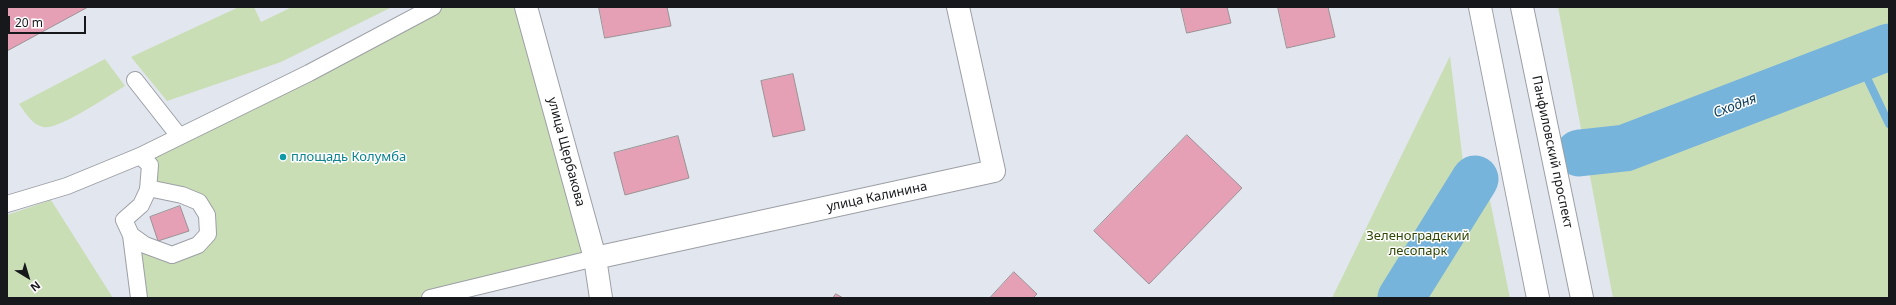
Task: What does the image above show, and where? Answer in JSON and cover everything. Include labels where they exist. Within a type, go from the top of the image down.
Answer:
[{"type":"street","name":"улица Щербакова","points":[[526,7],[595,258],[601,298]]},
{"type":"street","name":"улица Калинина","points":[[595,258],[994,171],[958,7]]},
{"type":"street","points":[[1480,7],[1538,298]]},
{"type":"street","name":"Панфиловский проспект","points":[[1522,7],[1582,298]]},
{"type":"lane","points":[[7,204],[67,186],[140,156],[309,73],[433,7]]},
{"type":"lane","points":[[135,80],[179,136]]},
{"type":"lane","points":[[139,298],[131,235],[124,220],[141,205],[148,188],[150,164],[140,156]]},
{"type":"lane","points":[[131,235],[145,245],[172,255],[198,245],[208,234],[207,215],[199,202],[182,195],[148,188]]},
{"type":"lane","points":[[430,298],[595,258]]},
{"type":"green space","points":[[239,7],[254,7],[261,22],[292,7],[392,7],[281,62],[167,101],[131,57]]},
{"type":"green space","name":"площадь Колумба","points":[[433,7],[526,7],[595,258],[434,298],[139,298],[131,235],[172,255],[208,234],[199,202],[148,188],[140,156]]},
{"type":"green space","points":[[1558,7],[1889,7],[1889,298],[1613,298]]},
{"type":"green space","name":"Зеленоградский лесопарк","points":[[1450,56],[1470,219],[1474,217],[1471,193],[1487,186],[1510,298],[1332,298]]},
{"type":"green space","points":[[105,59],[125,86],[60,124],[50,127],[39,126],[32,121],[19,104]]},
{"type":"green space","points":[[51,200],[113,298],[7,298],[7,215]]},
{"type":"building","points":[[7,7],[88,7],[7,51]]},
{"type":"building","points":[[599,7],[667,7],[671,26],[605,38]]},
{"type":"building","points":[[1181,7],[1227,7],[1231,23],[1187,33]]},
{"type":"building","points":[[1278,7],[1328,7],[1335,37],[1287,48]]},
{"type":"building","points":[[793,74],[805,130],[773,137],[761,81]]},
{"type":"building","points":[[1187,135],[1242,188],[1149,284],[1094,231]]},
{"type":"building","points":[[678,136],[689,178],[625,195],[614,153]]},
{"type":"building","points":[[180,206],[189,231],[158,241],[150,217]]},
{"type":"building","points":[[1014,272],[1037,294],[1033,298],[990,298]]},
{"type":"building","points":[[836,294],[843,298],[833,298]]},
{"type":"waterway","name":"Сходня","points":[[1579,153],[1625,148],[1889,47]]},
{"type":"waterway","points":[[1858,59],[1889,124]]},
{"type":"waterway","name":"Сходня","points":[[1401,298],[1475,179]]},
{"type":"place","name":"площадь Колумба","points":[[283,157]]}]
